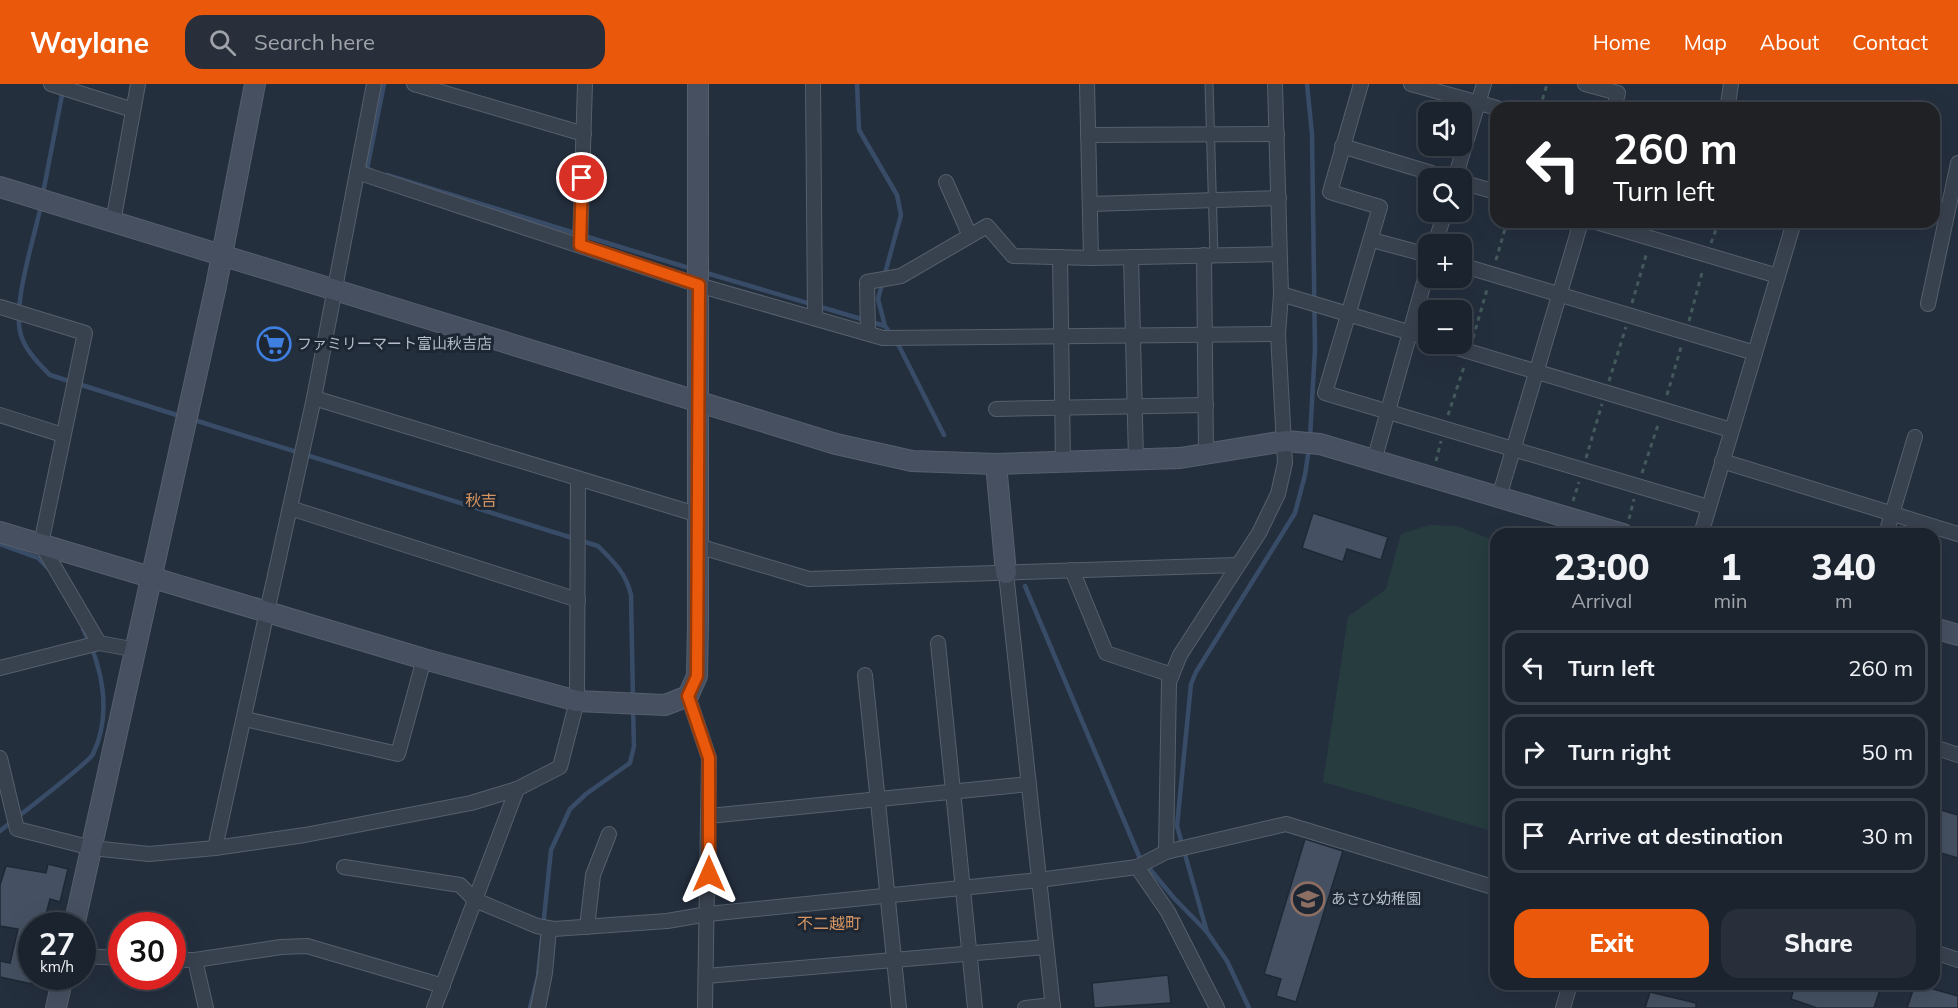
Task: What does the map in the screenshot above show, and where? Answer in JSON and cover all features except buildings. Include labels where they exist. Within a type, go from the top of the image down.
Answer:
[{"type":"street","points":[[52,84],[133,110]]},
{"type":"street","points":[[113,222],[138,84]]},
{"type":"street","points":[[78,912],[223,255],[255,84]]},
{"type":"street","points":[[215,848],[314,399],[374,84]]},
{"type":"street","points":[[414,84],[584,134]]},
{"type":"street","points":[[580,245],[585,84]]},
{"type":"street","points":[[698,84],[697,676],[688,696],[709,758],[705,1008]]},
{"type":"street","points":[[813,84],[815,317]]},
{"type":"street","points":[[1087,84],[1092,258]]},
{"type":"street","points":[[1166,852],[1169,682],[1180,655],[1259,532],[1278,494],[1285,463],[1278,334],[1281,294],[1275,84]]},
{"type":"street","points":[[1361,84],[1330,192],[1380,207],[1325,393],[1708,507]]},
{"type":"street","points":[[1411,84],[1490,106]]},
{"type":"street","points":[[1458,168],[1484,84]]},
{"type":"street","points":[[1585,84],[1618,93],[1616,102]]},
{"type":"street","points":[[1728,102],[1731,84]]},
{"type":"street","points":[[1088,135],[1277,134]]},
{"type":"street","points":[[1342,146],[1418,169]]},
{"type":"street","points":[[1940,216],[1958,163]]},
{"type":"street","points":[[357,172],[699,285],[883,338],[1278,334]]},
{"type":"street","points":[[946,182],[970,236]]},
{"type":"street","points":[[1472,185],[1490,190]]},
{"type":"street","points":[[0,187],[699,403],[836,444],[912,461],[996,464],[1136,460],[1206,453],[1285,441],[1320,444],[1568,518],[1620,528]]},
{"type":"street","points":[[1090,204],[1279,198]]},
{"type":"street","points":[[868,333],[867,282],[901,276],[987,226],[1013,256],[1092,258],[1279,254]]},
{"type":"street","points":[[1499,497],[1579,228]]},
{"type":"street","points":[[1616,228],[1778,276]]},
{"type":"street","points":[[1703,528],[1792,228]]},
{"type":"street","points":[[1928,304],[1938,228]]},
{"type":"street","points":[[1372,240],[1418,252]]},
{"type":"street","points":[[1206,453],[1204,335],[1209,255]]},
{"type":"street","points":[[1060,257],[1063,463]]},
{"type":"street","points":[[1131,257],[1136,460]]},
{"type":"street","points":[[1472,268],[1755,353]]},
{"type":"street","points":[[1374,461],[1422,288]]},
{"type":"street","points":[[1281,294],[1418,335]]},
{"type":"street","points":[[7,309],[85,333],[41,544],[99,643]]},
{"type":"street","points":[[1472,352],[1731,430]]},
{"type":"street","points":[[314,399],[699,515]]},
{"type":"street","points":[[996,409],[1206,405]]},
{"type":"street","points":[[0,415],[63,435]]},
{"type":"street","points":[[1888,528],[1915,437]]},
{"type":"street","points":[[1722,461],[1938,528]]},
{"type":"street","points":[[996,464],[1053,1007],[1025,1008]]},
{"type":"street","points":[[0,758],[17,829],[92,848],[149,854],[215,848],[305,835],[471,803],[517,789],[560,767],[577,701],[578,479]]},
{"type":"street","points":[[290,507],[578,600]]},
{"type":"street","points":[[1940,529],[1958,534]]},
{"type":"street","points":[[0,532],[424,659],[577,701],[665,705],[688,696]]},
{"type":"street","points":[[698,546],[809,579],[1236,565]]},
{"type":"street","points":[[1072,570],[1106,652],[1172,675]]},
{"type":"street","points":[[1940,630],[1958,635]]},
{"type":"street","points":[[0,668],[99,643],[137,650]]},
{"type":"street","points":[[938,643],[975,1008]]},
{"type":"street","points":[[245,719],[398,754],[424,659]]},
{"type":"street","points":[[865,675],[899,1008]]},
{"type":"street","points":[[1940,749],[1958,755]]},
{"type":"street","points":[[709,816],[1029,784]]},
{"type":"street","points":[[434,1008],[517,789]]},
{"type":"street","points":[[344,867],[459,885],[474,900],[543,928],[587,927],[667,921],[708,914],[1039,880],[1137,867],[1166,852],[1286,824],[1490,886]]},
{"type":"street","points":[[587,927],[593,875],[609,834]]},
{"type":"street","points":[[1137,867],[1168,912],[1217,1008]]},
{"type":"street","points":[[538,1008],[545,973],[543,928]]},
{"type":"street","points":[[186,960],[281,947],[307,946],[443,986]]},
{"type":"street","points":[[706,976],[1046,947]]},
{"type":"street","points":[[1940,954],[1958,960]]},
{"type":"street","points":[[195,960],[206,1008]]},
{"type":"street","points":[[56,1008],[60,990]]},
{"type":"street","points":[[1563,1008],[1568,990]]},
{"type":"lane","points":[[1209,84],[1212,200],[1209,255]]},
{"type":"path","points":[[1542,102],[1547,84]]},
{"type":"path","points":[[1625,528],[1717,228]]},
{"type":"path","points":[[1568,518],[1650,238]]},
{"type":"green space","points":[[1429,525],[1457,526],[1490,539],[1490,831],[1323,782],[1348,617],[1386,589],[1401,534]]},
{"type":"waterway","points":[[371,170],[367,169],[384,84]]},
{"type":"waterway","points":[[857,84],[859,130],[897,195],[901,215],[878,299],[885,326]]},
{"type":"waterway","points":[[1307,84],[1312,134],[1315,349],[1310,437]]},
{"type":"waterway","points":[[43,193],[63,90]]},
{"type":"waterway","points":[[387,175],[692,269]]},
{"type":"waterway","points":[[41,205],[19,310],[19,326],[27,348],[50,375],[183,417]]},
{"type":"waterway","points":[[703,272],[885,326],[899,346],[944,435]]},
{"type":"waterway","points":[[191,419],[598,546],[623,574],[631,595],[633,700]]},
{"type":"waterway","points":[[1207,932],[1177,826],[1191,684],[1196,672],[1295,513],[1309,448]]},
{"type":"waterway","points":[[0,544],[38,558],[50,570]]},
{"type":"waterway","points":[[1025,586],[1139,856],[1174,898],[1207,932],[1227,961],[1249,1008]]},
{"type":"waterway","points":[[0,831],[93,754],[102,723],[103,691],[96,659],[83,629]]},
{"type":"waterway","points":[[530,1008],[538,976],[551,850],[570,809],[586,794],[630,763],[634,746],[633,708]]},
{"type":"place","name":"ファミリーマート富山秋吉店","points":[[274,344]]},
{"type":"place","name":"あさひ幼稚園","points":[[1308,899]]},
{"type":"district","name":"秋吉","points":[[481,500]]},
{"type":"district","name":"不二越町","points":[[829,923]]},
{"type":"route","points":[[582,178],[580,245],[699,285],[697,676],[688,696],[709,758],[709,874]]}]
